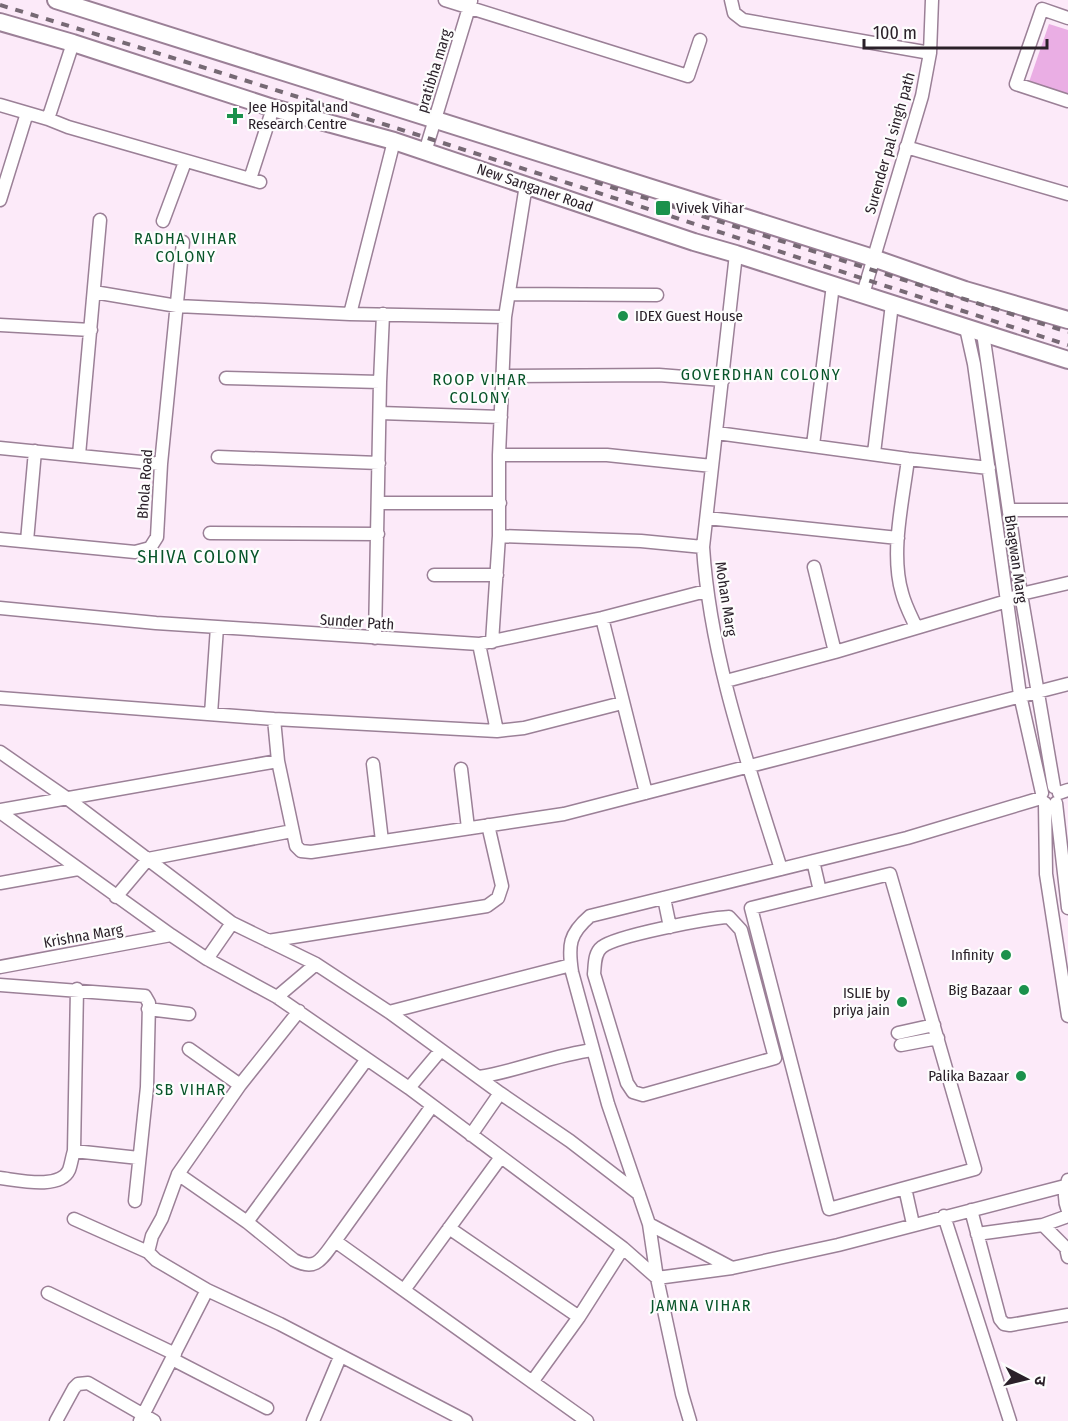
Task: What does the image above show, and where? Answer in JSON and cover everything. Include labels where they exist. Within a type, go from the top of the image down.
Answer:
[{"type":"main road","points":[[56,0],[873,258],[965,290],[1068,320]]},
{"type":"main road","name":"New Sanganer Road","points":[[0,22],[73,43],[273,108],[394,141],[694,242],[1068,360]]},
{"type":"street","points":[[445,0],[471,4],[688,76],[700,40]]},
{"type":"street","points":[[731,0],[734,13],[742,20],[930,53]]},
{"type":"street","name":"Surender pal singh path","points":[[863,294],[922,96],[930,53],[932,0]]},
{"type":"street","name":"pratibha marg","points":[[425,152],[471,4]]},
{"type":"street","points":[[1068,18],[1042,9],[1016,84],[1068,101]]},
{"type":"street","points":[[48,119],[73,43]]},
{"type":"street","points":[[0,105],[255,181],[273,108]]},
{"type":"street","points":[[0,200],[27,113]]},
{"type":"street","points":[[350,314],[394,141]]},
{"type":"street","points":[[906,147],[1068,194]]},
{"type":"street","points":[[163,221],[185,162]]},
{"type":"street","points":[[492,642],[499,536],[499,455],[505,317],[526,185]]},
{"type":"street","points":[[79,455],[100,220]]},
{"type":"street","name":"Bhola Road","points":[[0,539],[135,552],[150,548],[157,537],[161,464],[183,242]]},
{"type":"street","name":"Mohan Marg","points":[[736,254],[704,547],[706,591],[726,681],[781,869]]},
{"type":"street","points":[[813,445],[833,285]]},
{"type":"street","points":[[94,292],[177,306],[254,311],[505,317]]},
{"type":"street","points":[[509,294],[657,296]]},
{"type":"street","points":[[874,453],[892,304]]},
{"type":"street","points":[[375,638],[383,314]]},
{"type":"street","points":[[0,325],[90,330]]},
{"type":"street","name":"Bhagwan Marg","points":[[966,328],[974,364],[1020,695],[1052,795],[1046,874],[1068,1016]]},
{"type":"street","name":"Bhagwan Marg","points":[[983,333],[1068,908]]},
{"type":"street","points":[[502,375],[659,375],[723,380]]},
{"type":"street","points":[[225,378],[380,382]]},
{"type":"street","points":[[380,413],[501,417]]},
{"type":"street","points":[[717,433],[988,468]]},
{"type":"street","points":[[0,448],[161,464]]},
{"type":"street","points":[[27,541],[35,451]]},
{"type":"street","points":[[499,455],[607,455],[712,466]]},
{"type":"street","points":[[218,456],[378,464]]},
{"type":"street","points":[[908,459],[898,538],[898,565],[902,593],[916,627]]},
{"type":"street","points":[[378,503],[500,503]]},
{"type":"street","points":[[1009,510],[1068,510]]},
{"type":"street","points":[[707,518],[898,538]]},
{"type":"street","points":[[210,533],[378,534]]},
{"type":"street","points":[[499,536],[630,540],[704,547]]},
{"type":"street","points":[[814,567],[835,652]]},
{"type":"street","points":[[434,575],[497,575]]},
{"type":"street","points":[[726,681],[835,652],[1007,601],[1021,594],[1068,583]]},
{"type":"street","name":"Sunder Path","points":[[0,608],[217,627],[479,644],[602,618],[706,591]]},
{"type":"street","points":[[602,618],[646,793]]},
{"type":"street","points":[[211,714],[217,627]]},
{"type":"street","points":[[479,644],[497,731]]},
{"type":"street","points":[[274,719],[278,761],[296,846],[301,851],[311,852],[564,814],[1068,684]]},
{"type":"street","points":[[0,698],[274,719],[497,731],[524,728],[622,703]]},
{"type":"street","points":[[0,752],[68,799],[232,923],[316,964],[389,1012],[570,1141],[640,1195]]},
{"type":"street","points":[[0,811],[278,761]]},
{"type":"street","points":[[373,764],[382,841]]},
{"type":"street","points":[[461,769],[468,828]]},
{"type":"street","points":[[690,1421],[657,1278],[649,1224],[608,1104],[571,965],[570,944],[575,931],[590,916],[907,838],[1052,795]]},
{"type":"street","points":[[0,811],[171,935],[207,959],[299,1011],[409,1088],[624,1248],[657,1278],[732,1268],[838,1245],[1067,1183],[1065,1203],[1068,1211]]},
{"type":"street","points":[[268,941],[487,906],[498,898],[502,886],[488,825]]},
{"type":"street","points":[[116,897],[148,859],[292,831]]},
{"type":"street","points":[[813,861],[820,891]]},
{"type":"street","points":[[0,883],[78,869]]},
{"type":"street","points":[[890,874],[934,1024],[975,1169],[829,1209],[751,908],[890,874]]},
{"type":"street","points":[[664,898],[670,927]]},
{"type":"street","points":[[729,917],[741,930],[775,1058],[644,1095],[633,1092],[627,1083],[594,974],[596,958],[601,948],[616,940],[670,927],[711,918],[729,917]]},
{"type":"street","points":[[207,959],[232,923]]},
{"type":"street","name":"Krishna Marg","points":[[0,967],[171,935]]},
{"type":"street","points":[[277,997],[316,964]]},
{"type":"street","points":[[389,1012],[571,965]]},
{"type":"street","points":[[0,985],[77,989],[145,996],[149,1003],[147,1087],[135,1201]]},
{"type":"street","points":[[0,1178],[47,1182],[62,1180],[69,1171],[74,1151],[77,989]]},
{"type":"street","points":[[148,1009],[189,1014]]},
{"type":"street","points":[[148,1252],[178,1174],[240,1085],[299,1011]]},
{"type":"street","points":[[898,1032],[934,1024]]},
{"type":"street","points":[[901,1045],[938,1038]]},
{"type":"street","points":[[189,1049],[240,1085]]},
{"type":"street","points":[[409,1088],[441,1050]]},
{"type":"street","points":[[479,1077],[593,1050]]},
{"type":"street","points":[[247,1222],[367,1059]]},
{"type":"street","points":[[471,1135],[500,1093]]},
{"type":"street","points":[[178,1174],[247,1222],[294,1260],[310,1265],[319,1262],[432,1106]]},
{"type":"street","points":[[74,1151],[139,1158]]},
{"type":"street","points":[[404,1290],[501,1156]]},
{"type":"street","points":[[905,1188],[913,1224]]},
{"type":"street","points":[[971,1210],[1000,1319],[1004,1324],[1010,1325],[1068,1315]]},
{"type":"street","points":[[944,1216],[1010,1421]]},
{"type":"street","points":[[978,1234],[1044,1225],[1068,1216]]},
{"type":"street","points":[[74,1219],[148,1252],[156,1260],[207,1290],[280,1324],[465,1421]]},
{"type":"street","points":[[649,1224],[732,1268]]},
{"type":"street","points":[[1044,1225],[1066,1248],[1068,1257]]},
{"type":"street","points":[[449,1227],[579,1317]]},
{"type":"street","points":[[335,1241],[587,1421]]},
{"type":"street","points":[[532,1382],[579,1317],[624,1248]]},
{"type":"street","points":[[56,1421],[74,1388],[78,1384],[88,1383],[146,1419],[207,1290]]},
{"type":"street","points":[[48,1293],[174,1357],[267,1408]]},
{"type":"street","points":[[313,1421],[340,1357]]},
{"type":"shaded area","points":[[1049,24],[1068,30],[1068,95],[1029,82]]},
{"type":"railway","points":[[0,5],[401,130],[1068,345]]},
{"type":"railway","points":[[595,182],[1068,332]]},
{"type":"place","name":"Jee Hospital and Research Centre","points":[[235,116]]},
{"type":"place","name":"Vivek Vihar","points":[[663,208]]},
{"type":"place","name":"IDEX Guest House","points":[[623,316]]},
{"type":"place","name":"Infinity","points":[[1006,955]]},
{"type":"place","name":"Big Bazaar","points":[[1024,990]]},
{"type":"place","name":"ISLIE by priya jain","points":[[902,1002]]},
{"type":"place","name":"Palika Bazaar","points":[[1021,1076]]},
{"type":"district","name":"RADHA VIHAR COLONY","points":[[186,247]]},
{"type":"district","name":"GOVERDHAN COLONY","points":[[761,374]]},
{"type":"district","name":"ROOP VIHAR COLONY","points":[[480,388]]},
{"type":"district","name":"SHIVA COLONY","points":[[199,557]]},
{"type":"district","name":"SB VIHAR","points":[[191,1089]]},
{"type":"district","name":"JAMNA VIHAR","points":[[701,1305]]}]
